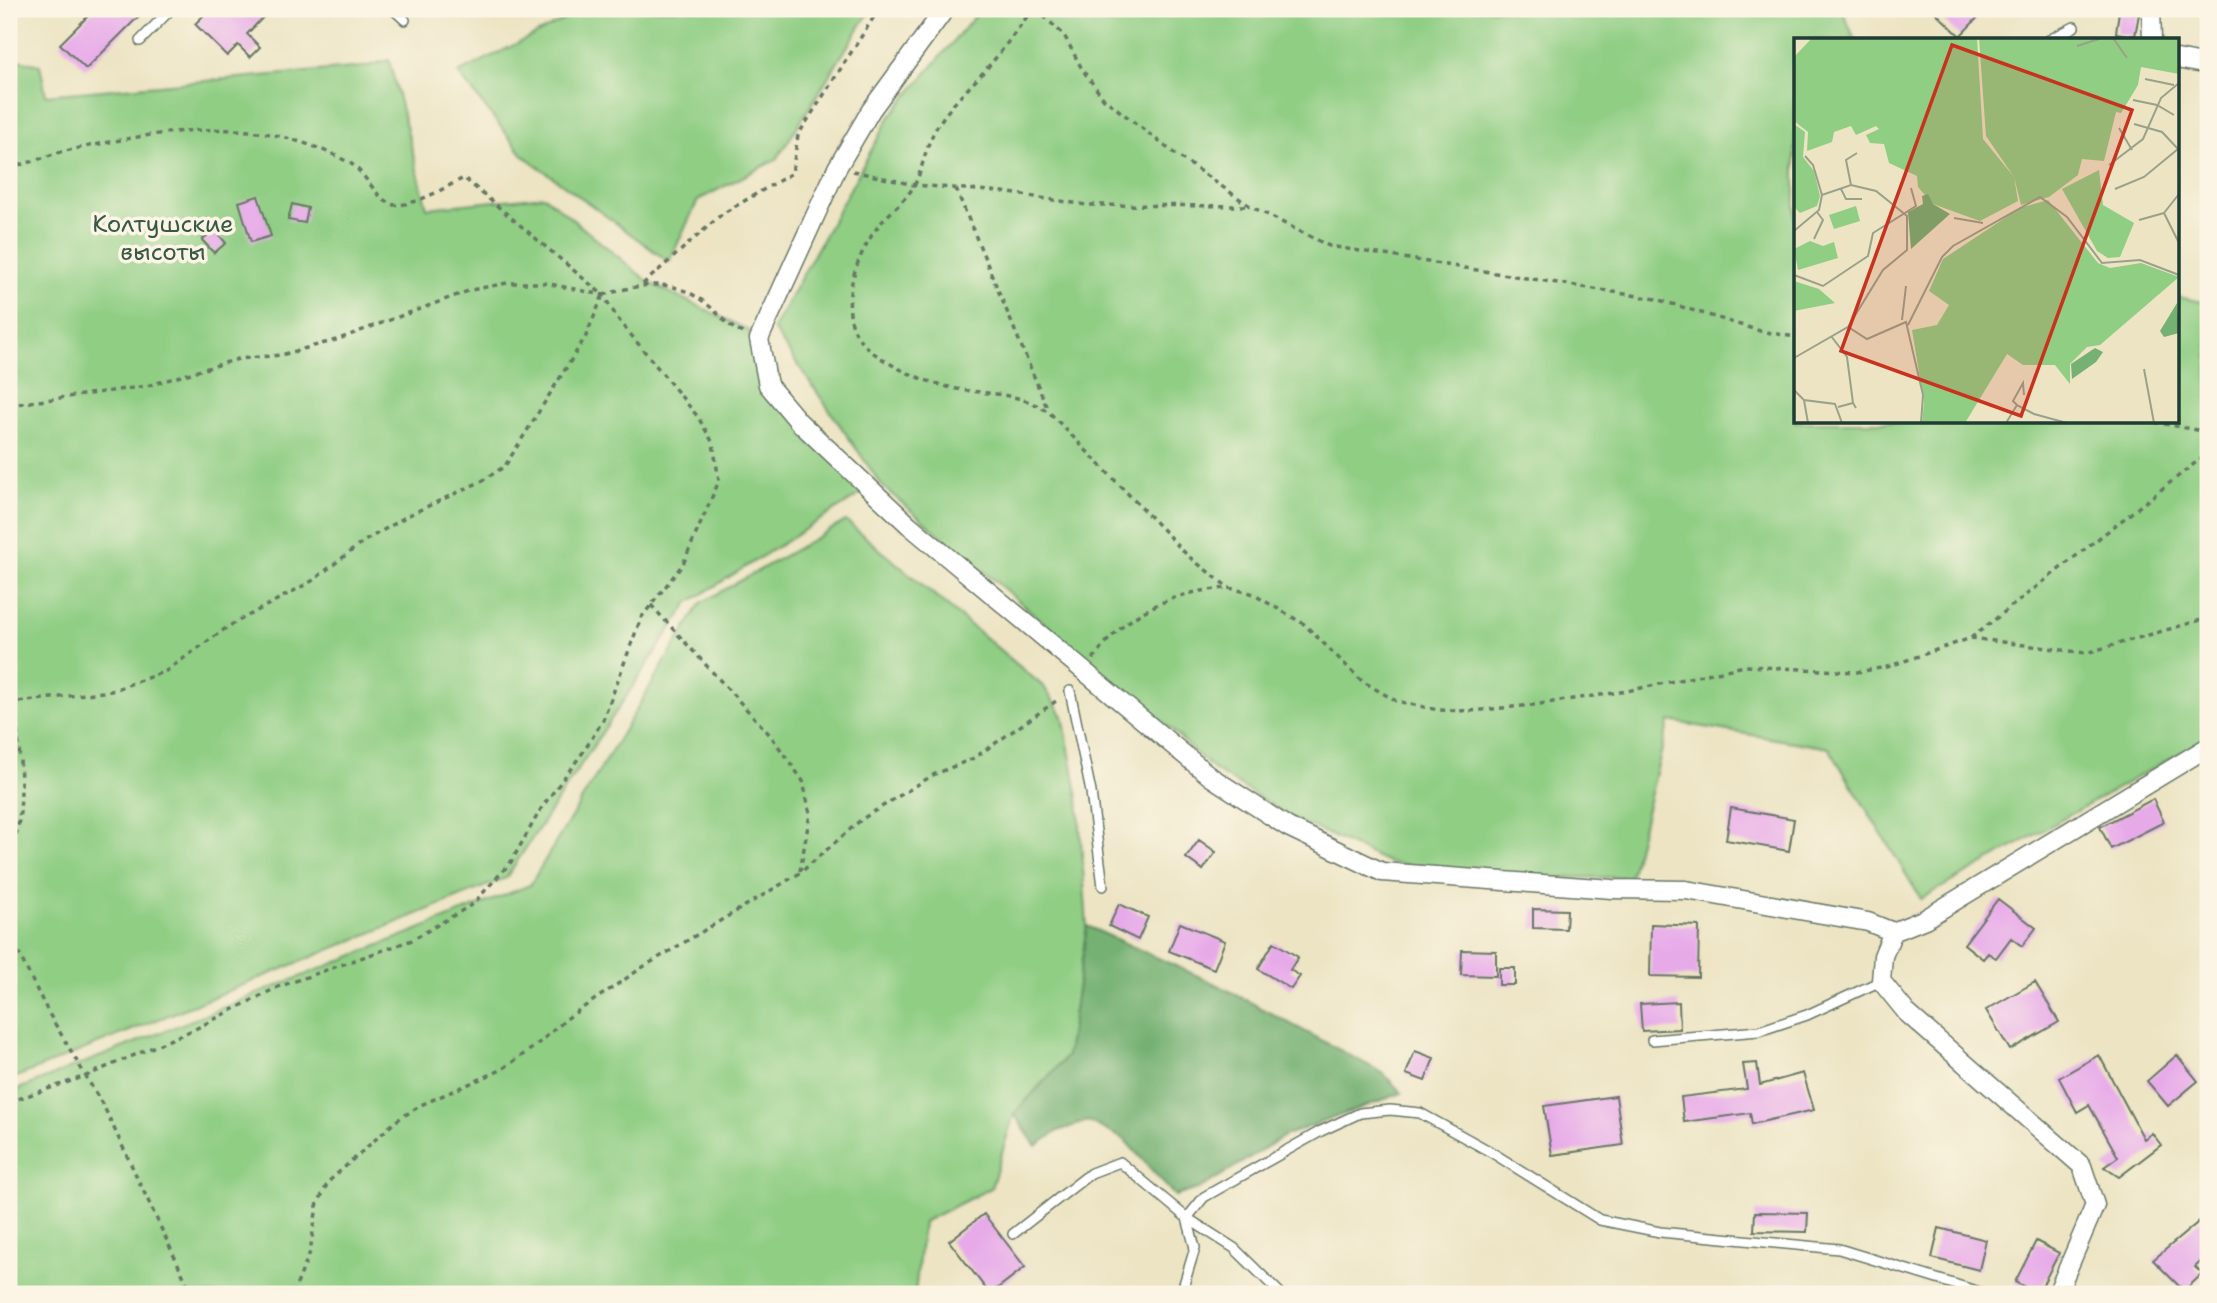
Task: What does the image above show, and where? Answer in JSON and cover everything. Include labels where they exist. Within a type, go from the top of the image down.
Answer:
[{"type":"street","points":[[945,9],[871,110],[837,168],[759,339],[768,385],[799,422],[909,524],[1211,777],[1288,827],[1382,872],[1612,889],[1686,890],[1868,922],[1893,932],[1925,919],[2208,747]]},
{"type":"street","points":[[2151,9],[2151,38]]},
{"type":"street","points":[[2178,59],[2208,65]]},
{"type":"street","points":[[1893,932],[1883,956],[1881,981],[1907,1013],[2082,1166],[2095,1205],[2057,1294]]},
{"type":"lane","points":[[140,41],[171,9]]},
{"type":"lane","points":[[393,9],[405,20]]},
{"type":"lane","points":[[2053,38],[2074,27]]},
{"type":"lane","points":[[1070,691],[1091,792],[1103,886]]},
{"type":"lane","points":[[1652,1040],[1759,1031],[1807,1015],[1881,981]]},
{"type":"lane","points":[[1187,1217],[1204,1197],[1321,1131],[1360,1113],[1390,1110],[1420,1113],[1492,1152],[1600,1220],[1660,1232],[1839,1249],[1986,1294]]},
{"type":"lane","points":[[1013,1234],[1091,1173],[1120,1162],[1187,1217],[1234,1248],[1281,1294]]},
{"type":"lane","points":[[1181,1294],[1195,1248],[1187,1217]]},
{"type":"path","points":[[643,284],[722,214],[792,173],[798,135],[879,9]]},
{"type":"path","points":[[1229,588],[1188,556],[1049,412],[1027,398],[955,388],[900,369],[868,348],[854,330],[850,310],[851,287],[860,256],[878,226],[914,185],[933,133],[953,104],[988,67],[1035,9],[1064,35],[1082,69],[1103,98],[1175,154],[1250,206],[1329,246],[1656,299],[1760,331],[1794,337]]},
{"type":"path","points":[[9,165],[21,166],[62,151],[185,130],[249,131],[292,140],[350,163],[367,177],[382,199],[395,205],[420,198],[464,178],[603,295],[618,319],[698,417],[713,443],[718,461],[719,481],[683,564],[642,618],[596,731],[542,807],[511,862],[473,904],[412,940],[278,987],[197,1028],[86,1076],[9,1102]]},
{"type":"path","points":[[837,168],[914,185],[1086,205],[1250,206]]},
{"type":"path","points":[[956,189],[1049,412]]},
{"type":"path","points":[[9,405],[146,386],[238,359],[281,355],[335,340],[471,290],[507,284],[545,283],[603,295],[643,284],[663,283],[708,305],[729,328],[759,339]]},
{"type":"path","points":[[9,854],[15,842],[20,796],[11,703],[111,691],[166,671],[229,626],[312,581],[363,542],[409,515],[482,481],[505,466],[586,336],[603,295]]},
{"type":"path","points":[[2165,424],[2208,432]]},
{"type":"path","points":[[1085,671],[1121,627],[1145,608],[1200,590],[1229,588],[1251,593],[1304,624],[1336,658],[1373,688],[1396,701],[1438,710],[1471,711],[1546,703],[1627,691],[1745,666],[1857,673],[1886,667],[1970,638],[2208,453]]},
{"type":"path","points":[[651,606],[771,736],[803,781],[810,814],[800,873]]},
{"type":"path","points":[[1970,638],[2085,653],[2208,618]]},
{"type":"path","points":[[293,1294],[310,1252],[317,1206],[328,1182],[396,1121],[421,1105],[501,1070],[534,1047],[569,1017],[633,974],[800,873],[862,819],[933,775],[974,758],[1070,691]]},
{"type":"path","points":[[9,934],[147,1193],[192,1294]]},
{"type":"green space","points":[[586,9],[871,9],[777,159],[698,200],[669,262],[524,156],[458,73]]},
{"type":"green space","points":[[981,9],[1842,9],[1854,38],[1794,38],[1794,424],[2178,424],[2178,297],[2208,303],[2208,737],[1921,899],[1829,748],[1669,721],[1630,877],[1530,878],[1390,863],[1293,818],[1213,769],[1172,730],[883,487],[773,329],[890,116]]},
{"type":"green space","name":"Колтушские высоты","points":[[9,58],[40,65],[46,95],[364,67],[389,60],[427,208],[544,196],[650,283],[748,330],[773,393],[864,492],[688,603],[506,878],[9,1080]]},
{"type":"green space","points":[[846,521],[1044,687],[1063,716],[1078,798],[1087,926],[1067,1056],[1014,1114],[991,1188],[923,1222],[915,1294],[9,1294],[9,1093],[530,885],[701,603]]},
{"type":"green space","points":[[1087,926],[1220,986],[1383,1073],[1402,1093],[1286,1135],[1201,1188],[1175,1196],[1124,1139],[1088,1121],[1058,1131],[1036,1146],[1014,1114],[1067,1056]]},
{"type":"building","points":[[95,9],[146,9],[86,69],[60,44]]},
{"type":"building","points":[[210,9],[219,9],[225,15],[231,9],[271,9],[247,34],[260,47],[250,57],[238,45],[227,56],[195,24]]},
{"type":"building","points":[[1932,9],[1986,9],[1960,36]]},
{"type":"building","points":[[2119,11],[2139,14],[2135,36],[2116,33]]},
{"type":"building","points":[[258,196],[271,236],[251,242],[239,202]]},
{"type":"building","points":[[292,204],[308,208],[305,223],[288,220]]},
{"type":"building","points":[[214,229],[226,243],[214,253],[202,240]]},
{"type":"building","points":[[2153,799],[2164,822],[2111,849],[2100,827]]},
{"type":"building","points":[[1731,808],[1794,819],[1789,851],[1726,840]]},
{"type":"building","points":[[1199,840],[1216,852],[1203,870],[1186,858]]},
{"type":"building","points":[[1998,899],[2036,928],[2022,946],[2011,938],[1996,958],[1988,953],[1983,959],[1964,944]]},
{"type":"building","points":[[1119,904],[1148,917],[1138,940],[1109,926]]},
{"type":"building","points":[[1533,909],[1567,910],[1566,929],[1533,928]]},
{"type":"building","points":[[1180,923],[1225,941],[1214,969],[1169,951]]},
{"type":"building","points":[[1651,924],[1699,926],[1698,977],[1650,976]]},
{"type":"building","points":[[1274,942],[1298,957],[1290,970],[1300,976],[1291,989],[1258,969]]},
{"type":"building","points":[[1462,950],[1496,951],[1496,976],[1461,975]]},
{"type":"building","points":[[1499,968],[1515,968],[1515,985],[1499,985]]},
{"type":"building","points":[[2035,982],[2059,1022],[2010,1050],[1986,1010]]},
{"type":"building","points":[[1679,1002],[1680,1029],[1642,1031],[1640,1004]]},
{"type":"building","points":[[1415,1051],[1434,1058],[1425,1081],[1406,1074]]},
{"type":"building","points":[[2099,1055],[2144,1139],[2152,1133],[2161,1145],[2119,1177],[2104,1167],[2118,1157],[2089,1105],[2077,1112],[2059,1078]]},
{"type":"building","points":[[2177,1055],[2198,1081],[2168,1106],[2147,1081]]},
{"type":"building","points":[[1757,1063],[1760,1085],[1803,1073],[1814,1110],[1752,1124],[1750,1113],[1684,1122],[1681,1097],[1747,1089],[1743,1064]]},
{"type":"building","points":[[1616,1096],[1623,1145],[1552,1155],[1544,1106]]},
{"type":"building","points":[[1755,1212],[1808,1213],[1807,1232],[1754,1231]]},
{"type":"building","points":[[984,1214],[1025,1267],[990,1294],[949,1241]]},
{"type":"building","points":[[2208,1214],[2208,1255],[2195,1267],[2202,1274],[2184,1291],[2153,1260]]},
{"type":"building","points":[[1939,1228],[1986,1240],[1979,1270],[1932,1258]]},
{"type":"building","points":[[2036,1241],[2059,1253],[2038,1294],[2015,1282]]}]
